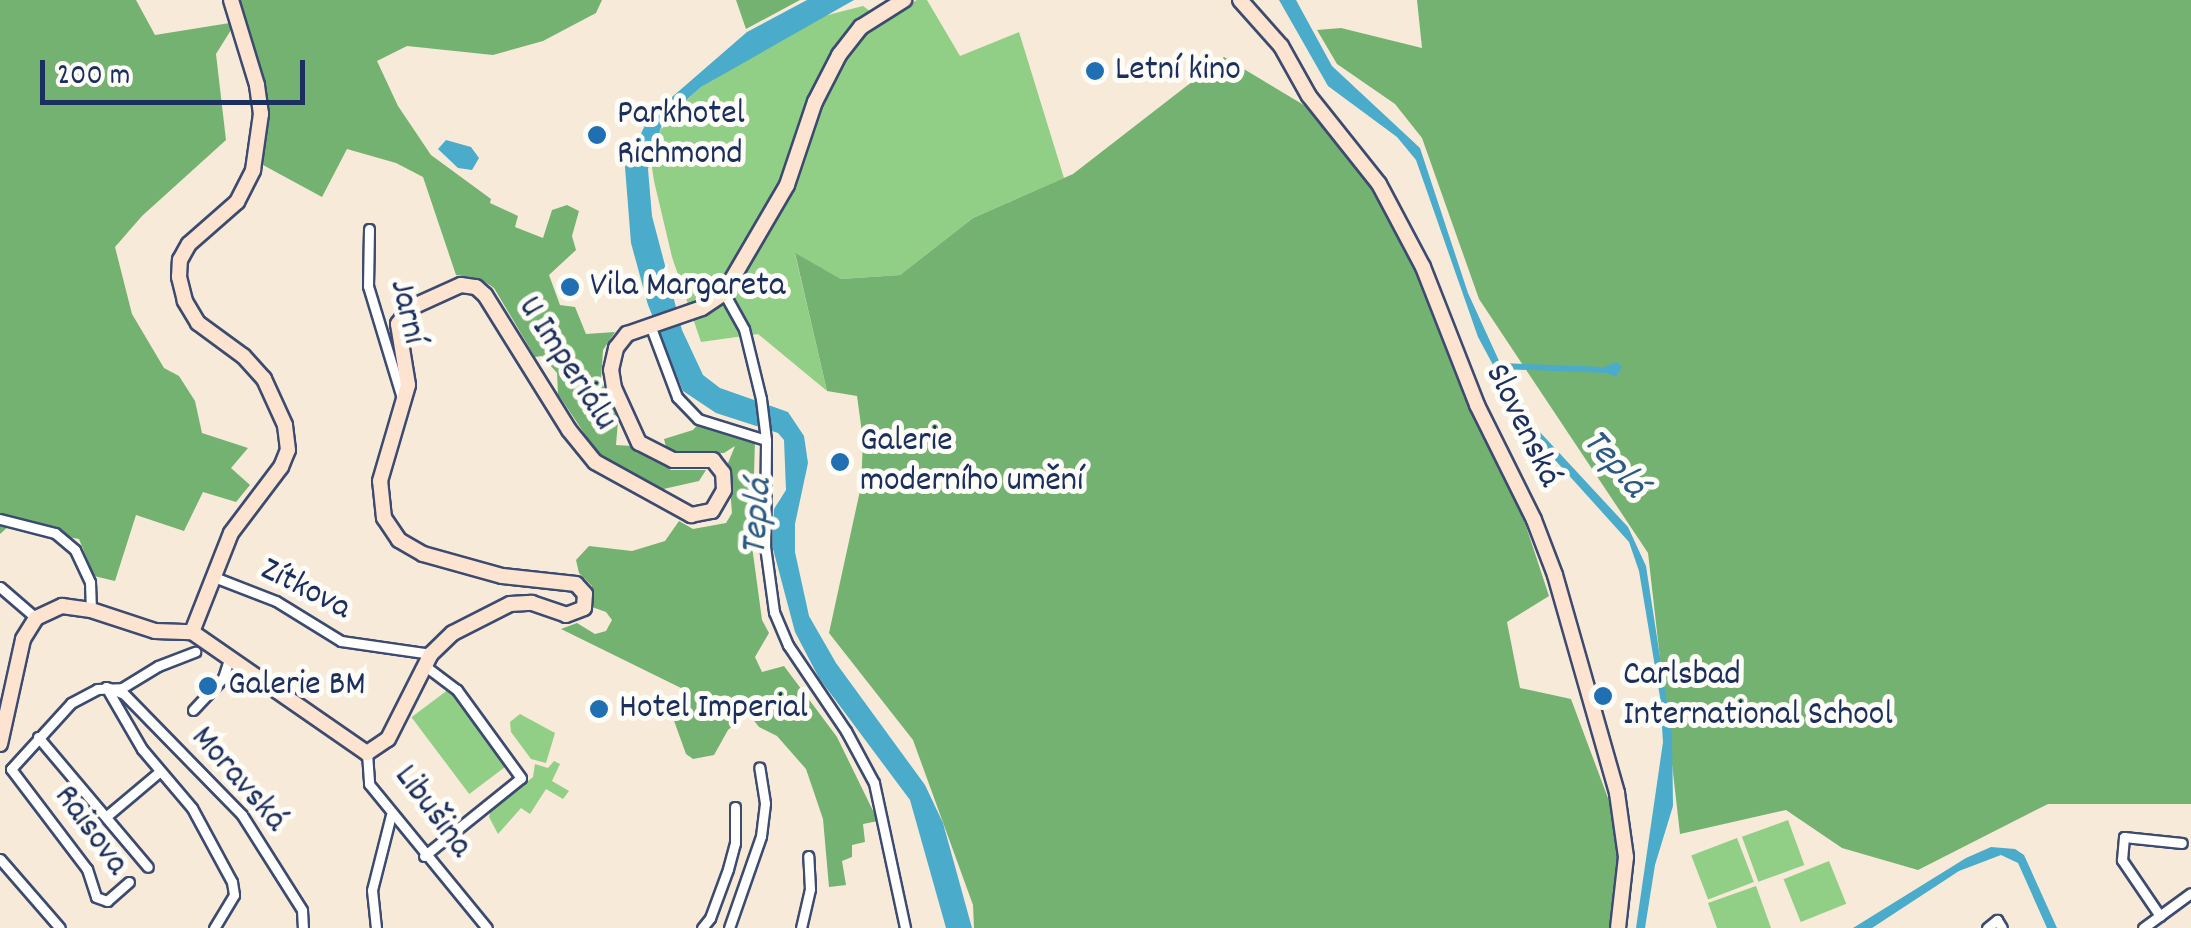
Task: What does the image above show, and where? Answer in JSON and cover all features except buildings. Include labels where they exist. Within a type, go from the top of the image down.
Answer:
[{"type":"street","points":[[0,744],[24,639],[36,618],[62,606],[92,610],[155,631],[192,632],[232,533],[281,467],[288,450],[285,425],[264,379],[242,356],[198,323],[185,301],[178,276],[180,260],[189,244],[237,202],[252,170],[259,100],[231,0]]},
{"type":"street","points":[[904,0],[861,27],[839,55],[815,102],[787,185],[724,293],[744,329],[761,399],[766,435],[764,546],[774,612],[788,645],[846,730],[874,783],[905,928]]},
{"type":"street","name":"Slovenská","points":[[1240,0],[1273,36],[1318,109],[1378,184],[1412,244],[1480,413],[1540,535],[1617,793],[1626,857],[1618,928]]},
{"type":"street","name":"Jarní","points":[[369,230],[368,286],[404,403]]},
{"type":"street","name":"U Imperiálu","points":[[367,753],[388,739],[428,661],[453,633],[501,606],[524,602],[572,614],[584,608],[586,599],[584,590],[572,583],[502,576],[423,554],[398,538],[384,518],[379,492],[408,378],[397,328],[402,315],[456,287],[471,285],[486,295],[586,455],[684,512],[707,514],[716,507],[724,490],[718,464],[700,457],[673,460],[644,447],[635,437],[614,388],[616,348],[628,334],[680,316],[724,293]]},
{"type":"street","points":[[652,324],[677,397],[698,419],[766,435]]},
{"type":"street","points":[[0,520],[55,533],[75,550],[90,582],[92,610]]},
{"type":"street","name":"Zítkova","points":[[214,577],[276,601],[342,641],[428,661]]},
{"type":"street","points":[[0,587],[36,618]]},
{"type":"street","name":"Libušina","points":[[192,632],[367,753],[369,784],[424,856],[487,928]]},
{"type":"street","points":[[5,767],[71,703],[106,687],[122,688],[158,666],[194,652]]},
{"type":"street","name":"Moravská","points":[[193,710],[222,678],[229,660]]},
{"type":"street","points":[[424,856],[518,783],[521,773],[457,690],[428,661]]},
{"type":"street","points":[[106,687],[113,707],[159,772],[192,808],[232,882],[234,895],[214,928]]},
{"type":"street","name":"Moravská","points":[[106,687],[124,694],[242,815],[302,910],[304,928]]},
{"type":"street","name":"Raisova","points":[[38,736],[148,867]]},
{"type":"street","name":"Raisova","points":[[5,767],[87,869],[96,897],[107,901],[129,882]]},
{"type":"street","points":[[710,918],[727,928],[761,836],[765,802],[759,767]]},
{"type":"street","name":"Raisova","points":[[108,815],[159,772]]},
{"type":"street","points":[[702,928],[710,918],[735,843],[735,807]]},
{"type":"street","points":[[376,928],[372,890],[391,815]]},
{"type":"street","points":[[2160,916],[2122,860],[2124,837],[2182,844]]},
{"type":"street","points":[[801,928],[810,889],[808,856]]},
{"type":"street","points":[[0,859],[60,928]]},
{"type":"street","points":[[2143,928],[2191,893]]},
{"type":"street","points":[[1987,928],[1998,920],[2002,928]]},
{"type":"green space","points":[[0,0],[136,0],[155,35],[236,22],[216,54],[226,140],[142,216],[115,247],[132,314],[164,368],[179,376],[195,401],[202,433],[248,448],[231,468],[250,485],[236,502],[203,492],[184,531],[136,515],[115,581],[94,576],[79,539],[9,526],[0,534]]},
{"type":"green space","points":[[238,0],[602,0],[596,13],[543,41],[493,55],[407,46],[377,61],[398,106],[431,155],[491,199],[490,203],[518,216],[515,227],[543,238],[552,210],[567,205],[579,211],[572,236],[576,250],[549,275],[560,305],[575,307],[586,334],[615,332],[603,350],[601,380],[618,421],[616,445],[633,446],[671,470],[706,470],[699,481],[659,490],[600,457],[558,394],[557,373],[542,356],[535,357],[494,288],[481,279],[456,275],[423,177],[396,163],[347,149],[322,197],[263,165],[267,113],[263,80]]},
{"type":"green space","points":[[736,0],[800,0],[746,29]]},
{"type":"green space","points":[[917,0],[927,0],[960,56],[1019,32],[1064,178],[973,218],[900,275],[841,279],[795,254],[827,391],[758,334],[701,342],[672,257],[654,181],[651,161],[663,122],[701,87],[820,17],[863,6],[881,19]]},
{"type":"green space","points":[[1417,0],[2191,0],[2191,804],[2048,804],[1918,870],[1842,848],[1786,810],[1680,834],[1648,553],[1479,299],[1422,138],[1395,104],[1337,64],[1317,30],[1341,28],[1422,48]]},
{"type":"green space","points":[[1224,57],[1322,116],[1392,201],[1526,526],[1549,596],[1507,622],[1520,688],[1571,699],[1618,825],[1616,928],[974,928],[973,905],[913,740],[829,633],[861,486],[863,440],[857,396],[827,391],[795,253],[841,279],[900,275],[973,218],[1073,174]]},
{"type":"green space","points":[[700,422],[755,439],[752,546],[762,620],[769,633],[755,657],[762,672],[784,666],[837,737],[878,821],[863,824],[865,842],[852,845],[852,857],[842,861],[846,885],[829,887],[823,819],[806,769],[777,736],[759,727],[748,713],[728,730],[714,755],[693,759],[686,754],[673,718],[686,703],[681,698],[683,689],[561,629],[577,623],[595,634],[606,631],[612,620],[606,612],[592,607],[592,586],[579,573],[576,560],[589,546],[632,551],[665,541],[679,521],[693,529],[726,523],[732,513],[728,463],[735,446],[724,453],[667,451],[664,439],[693,430]]},
{"type":"green space","points":[[449,689],[507,766],[469,794],[411,717]]},
{"type":"green space","points":[[520,714],[555,733],[546,763],[531,759],[511,732],[510,722]]},
{"type":"green space","points":[[554,761],[560,764],[552,781],[569,791],[563,799],[546,789],[530,814],[521,808],[498,834],[489,817],[491,810],[533,777],[535,764],[548,768]]},
{"type":"green space","points":[[1788,820],[1804,865],[1758,882],[1742,837]]},
{"type":"green space","points":[[1737,838],[1754,882],[1708,899],[1691,856]]},
{"type":"green space","points":[[1829,861],[1846,904],[1801,922],[1784,879]]},
{"type":"green space","points":[[1756,886],[1771,928],[1717,928],[1708,903]]},
{"type":"water","points":[[807,0],[854,0],[701,87],[663,121],[648,169],[652,216],[682,330],[703,375],[720,388],[788,412],[804,436],[808,463],[795,524],[795,552],[809,616],[836,663],[925,785],[943,823],[972,928],[946,928],[910,800],[819,678],[795,632],[772,545],[774,509],[786,490],[784,440],[778,433],[716,413],[683,391],[648,305],[631,243],[625,167],[649,117],[747,32]]},
{"type":"water","points":[[1279,0],[1296,0],[1332,66],[1420,148],[1468,293],[1500,363],[1604,367],[1616,362],[1622,367],[1616,377],[1607,373],[1502,369],[1538,430],[1628,527],[1646,566],[1672,735],[1673,806],[1655,865],[1645,928],[1636,928],[1663,742],[1660,697],[1639,571],[1629,542],[1528,430],[1478,337],[1416,160],[1397,137],[1328,86]]},
{"type":"water","points":[[446,140],[471,147],[479,158],[472,170],[458,168],[438,149]]},
{"type":"water","points":[[1991,847],[2015,849],[2024,855],[2057,928],[2047,928],[2018,863],[2001,855],[1959,871],[1872,928],[1853,928],[1966,858]]},
{"type":"place","name":"Letní kino","points":[[1095,71]]},
{"type":"place","name":"Parkhotel Richmond","points":[[597,135]]},
{"type":"place","name":"Vila Margareta","points":[[570,287]]},
{"type":"place","name":"Galerie moderního umění","points":[[840,462]]},
{"type":"place","name":"Galerie BM","points":[[208,686]]},
{"type":"place","name":"Carlsbad International School","points":[[1603,696]]},
{"type":"place","name":"Hotel Imperial","points":[[599,709]]},
{"type":"water label","name":"Teplá","points":[[1613,465]]},
{"type":"water label","name":"Teplá","points":[[759,517]]}]
